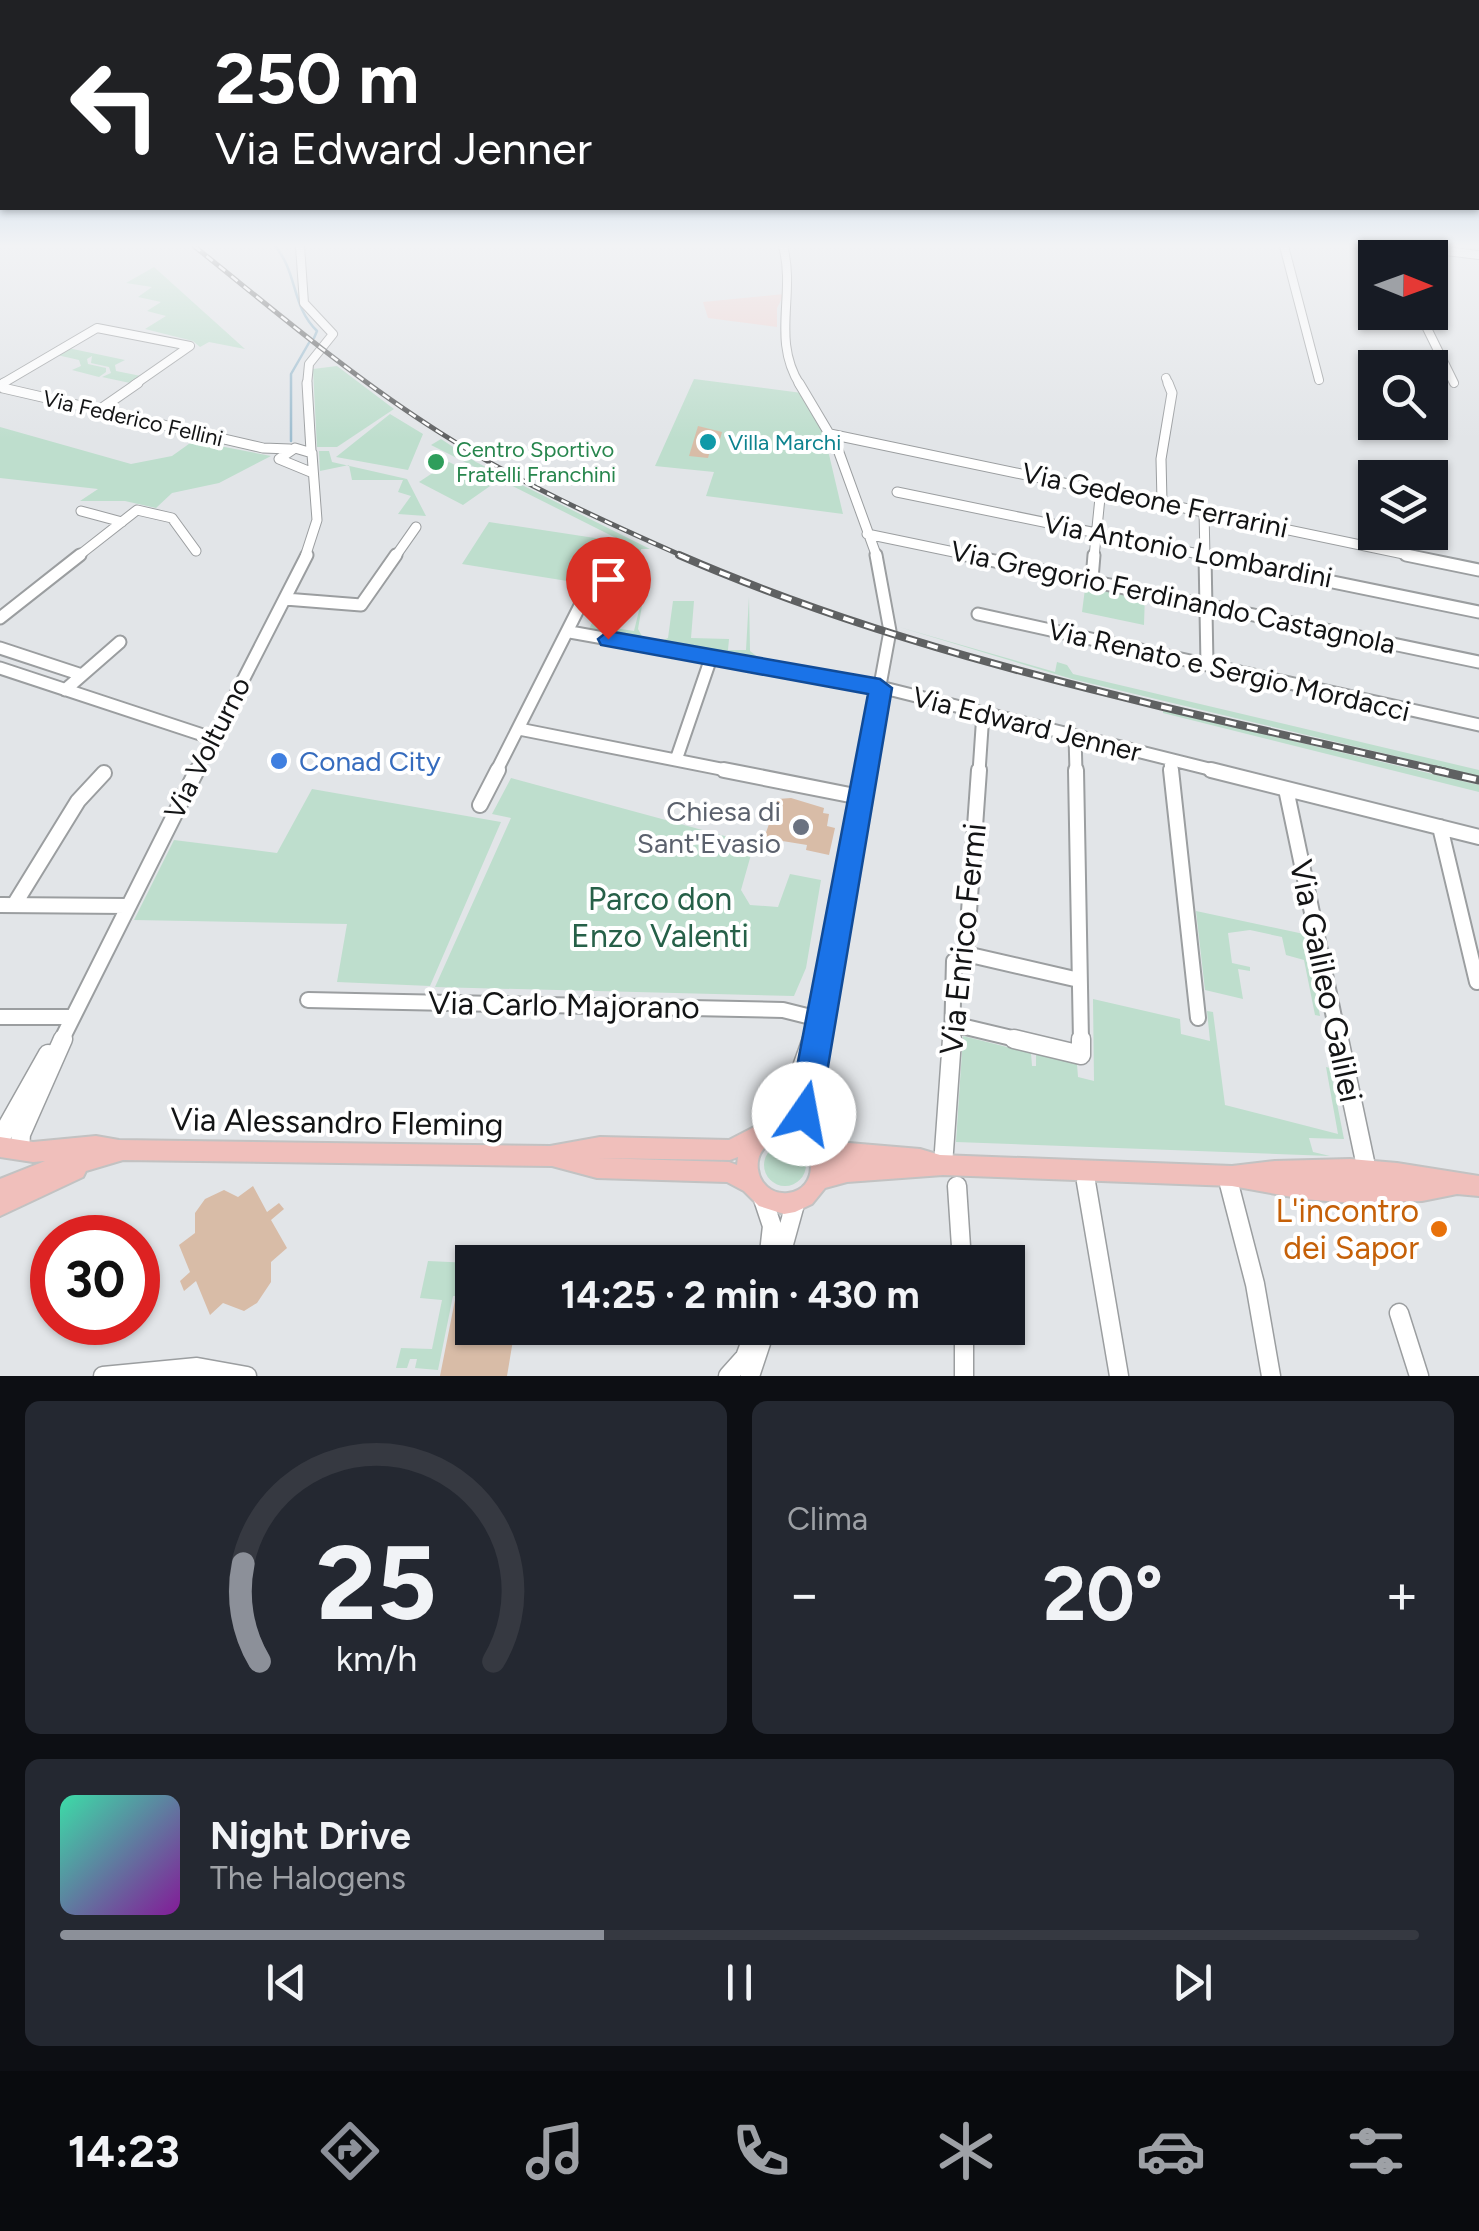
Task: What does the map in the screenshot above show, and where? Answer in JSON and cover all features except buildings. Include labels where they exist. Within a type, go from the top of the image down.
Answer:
[{"type":"main road","name":"Via Alessandro Fleming","points":[[10,1148],[33,1152],[92,1146],[124,1150],[550,1156],[600,1147],[730,1150],[764,1132],[788,1126],[824,1150],[905,1155],[943,1165]]},
{"type":"main road","points":[[757,1190],[750,1158],[764,1132]]},
{"type":"main road","points":[[795,1204],[807,1196],[816,1180],[818,1161],[808,1138]]},
{"type":"main road","points":[[0,1189],[20,1168],[10,1148]]},
{"type":"main road","name":"Via Alessandro Fleming","points":[[0,1189],[42,1172],[91,1162],[124,1150]]},
{"type":"main road","name":"Via Alessandro Fleming","points":[[550,1156],[591,1168],[729,1172],[778,1205],[795,1204]]},
{"type":"main road","points":[[0,1206],[91,1162]]},
{"type":"main road","name":"Via Alessandro Fleming","points":[[816,1180],[847,1172],[943,1165],[1227,1176],[1349,1191],[1420,1192],[1453,1185]]},
{"type":"main road","name":"Via Alessandro Fleming","points":[[1227,1176],[1257,1170],[1368,1174],[1417,1176],[1453,1185],[1479,1186]]},
{"type":"street","name":"Via Volturno","points":[[10,1148],[316,530],[309,364],[332,334],[311,310]]},
{"type":"street","points":[[764,1132],[787,1109],[819,1018],[880,688],[889,614],[868,534],[830,434],[786,358],[786,310]]},
{"type":"street","points":[[1301,310],[1320,380]]},
{"type":"street","name":"Via Federico Fellini","points":[[99,410],[191,347],[106,328],[89,331],[0,385],[3,388],[263,448],[290,449]]},
{"type":"street","points":[[1428,330],[1454,383]]},
{"type":"street","points":[[1162,501],[1161,459],[1172,396],[1166,378]]},
{"type":"street","points":[[310,416],[306,438],[279,460],[313,473]]},
{"type":"street","name":"Via Gedeone Ferrarini","points":[[830,434],[1479,570]]},
{"type":"street","name":"Via Federico Fellini","points":[[263,448],[279,460]]},
{"type":"street","points":[[290,449],[312,452]]},
{"type":"street","points":[[292,466],[312,452]]},
{"type":"street","points":[[1092,579],[1101,488]]},
{"type":"street","name":"Via Antonio Lombardini","points":[[896,492],[1479,612]]},
{"type":"street","points":[[0,618],[137,510],[172,518],[196,552]]},
{"type":"street","points":[[80,511],[122,522]]},
{"type":"street","points":[[1204,511],[1208,665]]},
{"type":"street","points":[[285,599],[361,605],[416,527]]},
{"type":"street","name":"Via Gregorio Ferdinando Castagnola","points":[[868,534],[1479,662]]},
{"type":"street","points":[[480,806],[598,570]]},
{"type":"street","name":"Via Renato e Sergio Mordacci","points":[[978,614],[1479,725]]},
{"type":"street","name":"Via Edward Jenner","points":[[570,632],[880,688],[1479,837]]},
{"type":"street","points":[[65,690],[120,642]]},
{"type":"street","points":[[0,648],[82,675]]},
{"type":"street","points":[[676,760],[712,658]]},
{"type":"street","points":[[0,668],[212,738]]},
{"type":"street","name":"Via Enrico Fermi","points":[[943,1165],[954,1024],[949,1018],[954,961],[966,954],[983,713]]},
{"type":"street","points":[[520,729],[860,797]]},
{"type":"street","points":[[954,1024],[1081,1056],[1075,736]]},
{"type":"street","points":[[1170,760],[1198,1018]]},
{"type":"street","points":[[7,905],[78,802],[104,773]]},
{"type":"street","name":"Via Galileo Galilei","points":[[1286,788],[1368,1174]]},
{"type":"street","points":[[1440,827],[1477,982]]},
{"type":"street","points":[[7,905],[127,906]]},
{"type":"street","points":[[966,954],[1080,980]]},
{"type":"street","name":"Via Carlo Majorano","points":[[308,1000],[783,1010],[819,1018]]},
{"type":"street","points":[[0,1017],[72,1017]]},
{"type":"street","name":"Via Volturno","points":[[0,1139],[72,1017]]},
{"type":"street","points":[[808,1138],[804,1119],[819,1046],[819,1018]]},
{"type":"street","points":[[1227,1176],[1255,1284],[1271,1376]]},
{"type":"street","points":[[1086,1182],[1119,1376]]},
{"type":"street","points":[[957,1186],[961,1245]]},
{"type":"street","points":[[757,1190],[772,1226],[770,1245]]},
{"type":"street","points":[[784,1245],[795,1204]]},
{"type":"street","points":[[1399,1313],[1419,1376]]},
{"type":"street","points":[[728,1376],[745,1357],[750,1345]]},
{"type":"street","points":[[750,1376],[760,1345]]},
{"type":"street","points":[[964,1345],[964,1376]]},
{"type":"street","points":[[103,1376],[247,1376]]},
{"type":"shaded area","points":[[706,310],[777,310],[777,327],[708,318]]},
{"type":"green space","points":[[202,310],[245,349],[209,342],[200,347],[193,341],[145,329],[166,316],[147,311]]},
{"type":"green space","points":[[68,348],[125,360],[115,365],[116,371],[141,376],[130,383],[102,377],[111,373],[109,367],[91,363],[92,356],[87,359],[88,364],[106,368],[106,372],[99,377],[72,370],[81,366],[79,360],[57,355]]},
{"type":"green space","points":[[337,366],[394,409],[337,447],[317,447],[313,369]]},
{"type":"green space","points":[[694,379],[802,393],[823,429],[843,514],[706,496],[714,472],[655,466]]},
{"type":"green space","points":[[390,414],[423,434],[408,470],[336,457]]},
{"type":"green space","points":[[0,427],[131,464],[172,456],[193,441],[271,456],[219,483],[172,493],[156,508],[125,501],[80,501],[98,489],[0,478]]},
{"type":"green space","points":[[441,439],[476,462],[650,549],[641,549],[637,571],[602,570],[618,539],[431,445]]},
{"type":"green space","points":[[319,451],[329,451],[332,462],[347,465],[320,471]]},
{"type":"green space","points":[[449,462],[493,484],[463,505],[419,482]]},
{"type":"green space","points":[[349,466],[407,479],[426,516],[398,514],[411,496],[398,492],[403,480],[352,480]]},
{"type":"green space","points":[[489,522],[608,540],[586,584],[462,564]]},
{"type":"green space","points":[[1086,581],[1145,593],[1144,625],[1082,612]]},
{"type":"green space","points":[[612,582],[620,583],[616,606],[602,626],[634,631],[646,582],[638,629],[643,638],[589,629]]},
{"type":"green space","points":[[749,597],[750,651],[760,659],[661,641],[668,638],[673,601],[694,601],[691,638],[729,639],[728,650],[746,650]]},
{"type":"green space","points":[[899,627],[1055,672],[1057,662],[1067,665],[1073,674],[1479,770],[1479,776],[1072,679]]},
{"type":"green space","points":[[1163,713],[1479,785],[1479,792]]},
{"type":"green space","name":"Parco don Enzo Valenti","points":[[511,778],[754,844],[741,890],[750,905],[778,907],[790,874],[821,880],[806,968],[794,996],[435,987],[511,818],[492,814]]},
{"type":"green space","points":[[312,789],[501,822],[430,986],[337,982],[347,924],[134,920],[174,840],[277,853]]},
{"type":"green space","points":[[1196,911],[1304,934],[1320,1016],[1315,1015],[1304,960],[1286,955],[1282,937],[1250,930],[1228,933],[1232,963],[1250,967],[1250,971],[1238,969],[1243,999],[1205,990]]},
{"type":"green space","points":[[1093,999],[1180,1019],[1181,1034],[1210,1041],[1207,1011],[1213,1012],[1225,1105],[1338,1134],[1326,1067],[1330,1068],[1344,1139],[1309,1138],[1313,1152],[1330,1156],[956,1142],[963,1036],[1031,1053],[1032,1066],[1036,1066],[1036,1054],[1077,1064],[1078,1077],[1094,1081]]},
{"type":"green space","points":[[785,1144],[800,1150],[806,1165],[800,1180],[785,1186],[770,1180],[764,1165],[770,1150]]},
{"type":"green space","points":[[428,1261],[455,1262],[455,1296],[438,1370],[415,1368],[417,1359],[410,1359],[407,1368],[396,1368],[401,1348],[432,1349],[442,1300],[420,1298]]},
{"type":"waterway","points":[[303,310],[317,331],[314,338]]},
{"type":"waterway","points":[[291,441],[291,374],[310,341]]},
{"type":"railway","points":[[274,310],[344,366],[439,432],[529,484],[685,557]]},
{"type":"railway","points":[[679,555],[771,592],[961,654],[1155,705],[1446,772]]},
{"type":"railway","points":[[1435,770],[1479,780]]},
{"type":"place","name":"Villa Marchi","points":[[708,442]]},
{"type":"place","name":"Centro Sportivo Fratelli Franchini","points":[[436,462]]},
{"type":"place","name":"Conad City","points":[[279,761]]},
{"type":"place","name":"Chiesa di Sant'Evasio","points":[[801,827]]},
{"type":"place","name":"L'incontro dei Sapor","points":[[1439,1229]]},
{"type":"route","points":[[608,639],[880,688],[804,1114]]}]
